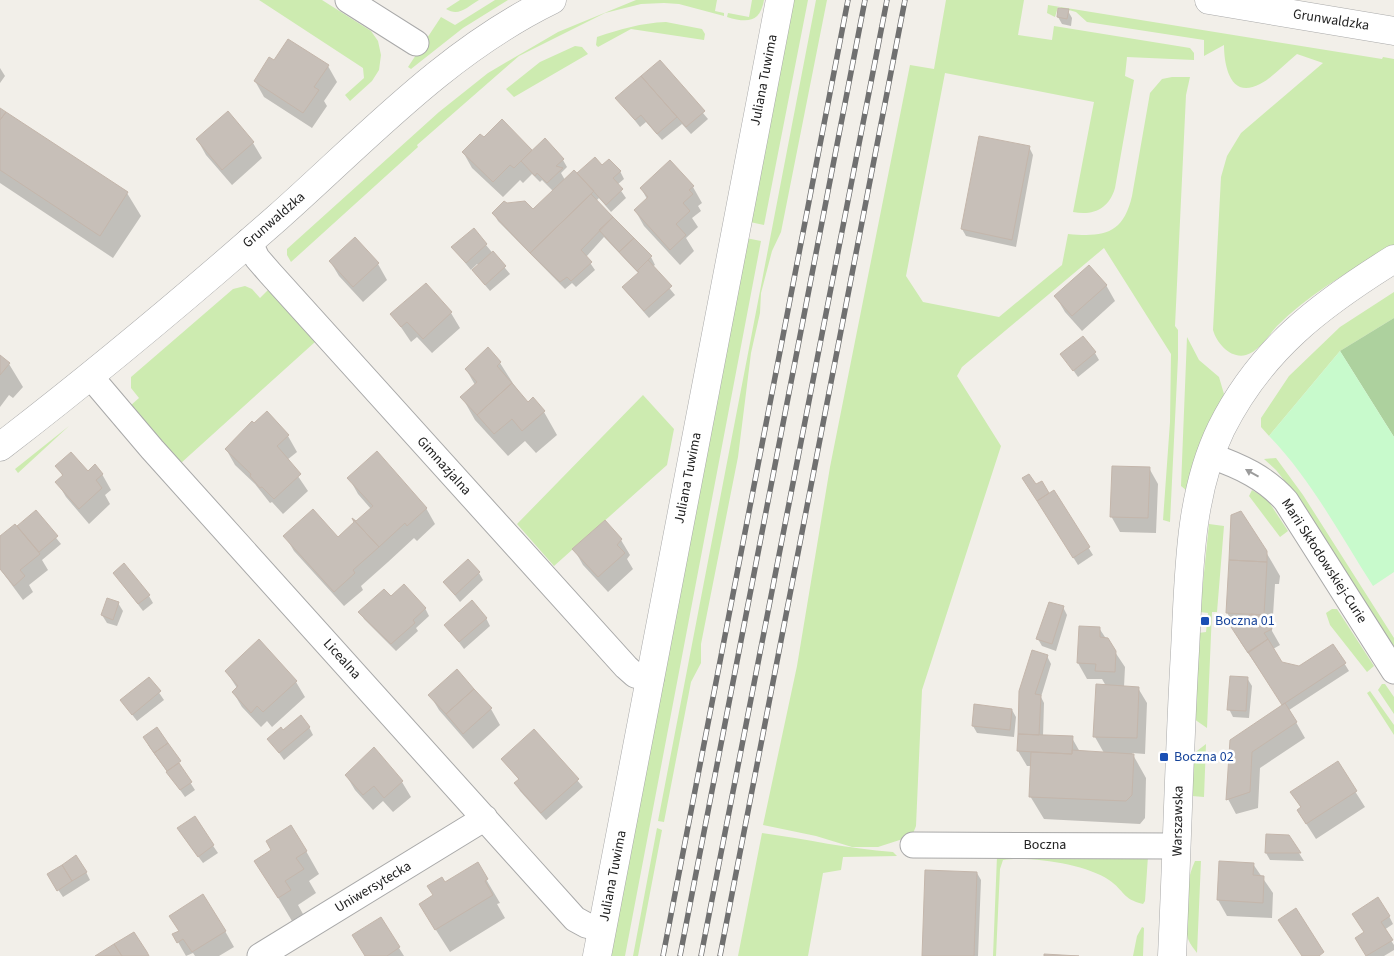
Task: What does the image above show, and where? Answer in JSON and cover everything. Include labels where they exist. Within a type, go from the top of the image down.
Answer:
[{"type":"street","points":[[348,0],[416,42]]},
{"type":"street","name":"Grunwaldzka","points":[[0,447],[90,376],[249,241],[446,66],[505,25],[552,0]]},
{"type":"street","name":"Juliana Tuwima","points":[[597,956],[780,0]]},
{"type":"street","name":"Grunwaldzka","points":[[1209,0],[1394,31]]},
{"type":"street","name":"Gimnazjalna","points":[[249,241],[257,258],[270,273],[626,667],[636,675],[650,679]]},
{"type":"street","name":"Warszawska","points":[[1172,956],[1178,846],[1179,759],[1190,567],[1196,510],[1211,456],[1221,430],[1250,382],[1293,331],[1330,301],[1394,259]]},
{"type":"street","name":"Licealna","points":[[90,376],[158,456],[575,919],[579,923],[602,929]]},
{"type":"street","name":"Marii Skłodowskiej-Curie","points":[[1211,456],[1256,475],[1274,488],[1286,501],[1394,671]]},
{"type":"street","name":"Uniwersytecka","points":[[260,956],[485,818]]},
{"type":"street","name":"Boczna","points":[[913,845],[1178,846]]},
{"type":"green space","points":[[259,0],[322,0],[371,31],[378,41],[381,55],[379,70],[372,81],[350,101],[345,95],[364,78],[363,68]]},
{"type":"green space","points":[[460,0],[479,0],[459,12],[446,9]]},
{"type":"green space","points":[[495,0],[508,0],[463,28],[411,69],[408,67],[441,17],[455,25]]},
{"type":"green space","points":[[636,0],[717,0],[715,11],[724,13],[724,16],[679,4],[641,4],[605,13],[519,56],[417,145],[418,147],[291,262],[287,255],[287,249],[439,112],[488,73],[558,32]]},
{"type":"green space","points":[[752,0],[764,0],[762,8],[756,17],[741,20],[727,17],[728,13],[749,17]]},
{"type":"green space","points":[[793,0],[808,0],[764,225],[750,222]]},
{"type":"green space","points":[[816,0],[827,0],[781,232],[772,251],[761,293],[760,313],[751,353],[738,457],[701,644],[701,663],[691,682],[664,822],[658,821]]},
{"type":"green space","points":[[946,0],[1024,0],[1018,35],[1052,40],[1054,26],[1190,48],[1194,53],[1194,60],[1127,57],[1125,76],[1134,80],[1115,188],[1109,201],[1104,206],[1087,213],[1073,212],[1094,102],[945,73],[906,276],[923,302],[999,317],[1062,265],[1068,234],[1101,234],[1110,231],[1123,219],[1132,196],[1150,93],[1162,79],[1190,77],[1186,95],[1175,326],[1178,330],[1178,358],[1170,522],[1163,520],[1170,422],[1171,354],[1104,248],[962,367],[957,376],[1001,446],[922,690],[916,826],[912,836],[878,847],[852,847],[816,836],[763,825],[797,666],[830,467],[910,65],[934,69]]},
{"type":"green space","points":[[1048,5],[1382,59],[1383,57],[1394,59],[1394,245],[1304,302],[1251,353],[1240,356],[1230,353],[1221,345],[1213,330],[1221,177],[1227,156],[1241,133],[1323,63],[1297,54],[1260,84],[1250,88],[1242,87],[1235,84],[1227,70],[1224,45],[1204,56],[1204,40],[1087,22],[1076,12],[1058,7],[1055,17],[1047,13]]},
{"type":"green space","points":[[666,22],[702,29],[705,34],[704,40],[631,29],[598,47],[596,45],[597,37],[614,31]]},
{"type":"green space","points":[[575,46],[582,47],[588,54],[514,97],[506,89],[540,62]]},
{"type":"green space","points":[[746,238],[761,241],[625,956],[611,956]]},
{"type":"green space","points":[[245,286],[252,289],[260,298],[268,290],[315,342],[181,463],[130,406],[139,398],[131,388],[131,377],[233,289]]},
{"type":"green space","points":[[1394,292],[1394,318],[1340,351],[1269,436],[1261,427],[1261,418],[1289,376],[1340,327]]},
{"type":"green space","points":[[1394,318],[1394,437],[1340,351]]},
{"type":"green space","points":[[1187,337],[1199,360],[1219,377],[1224,394],[1186,490],[1181,486]]},
{"type":"green space","points":[[1340,351],[1394,437],[1394,572],[1373,586],[1312,489],[1269,436]]},
{"type":"green space","points":[[643,395],[674,429],[667,465],[554,566],[517,524]]},
{"type":"green space","points":[[69,426],[18,473],[15,469]]},
{"type":"green space","points":[[1276,458],[1303,495],[1394,638],[1394,649],[1295,494],[1276,470],[1264,459]]},
{"type":"green space","points":[[1252,490],[1267,499],[1288,531],[1280,537],[1249,496]]},
{"type":"green space","points":[[1209,524],[1224,526],[1217,612],[1212,612],[1207,728],[1194,719],[1198,633],[1206,632],[1208,613],[1200,612]]},
{"type":"green space","points":[[1332,609],[1337,609],[1374,666],[1367,672],[1330,625],[1326,613]]},
{"type":"green space","points":[[1382,684],[1385,684],[1394,697],[1394,714],[1378,690]]},
{"type":"green space","points":[[1370,691],[1394,725],[1394,735],[1367,693]]},
{"type":"green space","points":[[1206,744],[1204,797],[1192,796],[1193,754]]},
{"type":"green space","points":[[657,828],[662,830],[638,956],[633,956]]},
{"type":"green space","points":[[762,833],[893,852],[897,856],[843,857],[841,870],[823,873],[808,956],[738,956]]},
{"type":"green space","points":[[997,856],[1148,856],[1145,901],[1143,904],[1131,900],[1109,880],[1087,870],[1043,860],[1003,860],[1000,869],[996,956],[993,956]]},
{"type":"green space","points":[[1195,861],[1201,861],[1197,953],[1188,939],[1186,930],[1187,889]]},
{"type":"green space","points":[[1142,927],[1144,928],[1143,956],[1133,956],[1137,936]]},
{"type":"building","points":[[1058,8],[1069,9],[1067,19],[1057,17]]},
{"type":"building","points":[[288,39],[329,65],[314,87],[319,90],[303,113],[254,81],[269,57],[274,60]]},
{"type":"building","points":[[660,60],[705,111],[686,127],[641,76]]},
{"type":"building","points":[[641,76],[677,117],[657,134],[641,115],[635,120],[615,98]]},
{"type":"building","points":[[0,108],[6,112],[0,120]]},
{"type":"building","points":[[228,111],[254,142],[222,170],[196,139]]},
{"type":"building","points":[[6,112],[128,192],[100,236],[0,170],[0,120]]},
{"type":"building","points":[[502,119],[532,150],[514,168],[510,165],[493,182],[462,152],[480,134],[484,137]]},
{"type":"building","points":[[979,136],[1030,146],[1012,240],[961,229]]},
{"type":"building","points":[[545,138],[564,159],[556,166],[563,168],[547,183],[537,173],[535,176],[521,161]]},
{"type":"building","points":[[595,157],[602,165],[609,159],[621,171],[613,178],[623,189],[606,205],[577,173]]},
{"type":"building","points":[[670,160],[694,186],[689,190],[693,194],[683,203],[690,211],[676,224],[686,235],[670,250],[634,210],[648,197],[640,188]]},
{"type":"building","points":[[574,170],[594,191],[530,253],[492,213],[504,201],[507,203],[525,201],[533,209]]},
{"type":"building","points":[[591,194],[613,217],[581,250],[592,262],[571,281],[567,277],[560,282],[530,253]]},
{"type":"building","points":[[613,217],[634,238],[619,252],[599,230]]},
{"type":"building","points":[[474,228],[487,244],[466,263],[451,247]]},
{"type":"building","points":[[355,237],[379,263],[353,287],[329,261]]},
{"type":"building","points":[[634,238],[652,256],[637,271],[619,252]]},
{"type":"building","points":[[493,251],[506,266],[485,285],[472,270]]},
{"type":"building","points":[[648,260],[672,286],[644,311],[622,287],[639,272],[637,271]]},
{"type":"building","points":[[1089,265],[1107,285],[1072,316],[1054,296]]},
{"type":"building","points":[[426,283],[452,312],[423,339],[407,322],[401,327],[390,314]]},
{"type":"building","points":[[1083,336],[1096,352],[1073,371],[1060,354]]},
{"type":"building","points":[[488,347],[501,362],[497,366],[512,383],[477,415],[460,397],[477,382],[465,369]]},
{"type":"building","points":[[0,355],[10,363],[0,375]]},
{"type":"building","points":[[512,383],[528,402],[533,397],[545,411],[522,431],[512,419],[494,434],[477,415]]},
{"type":"building","points":[[267,411],[289,435],[277,446],[301,474],[274,499],[262,487],[260,488],[250,476],[251,474],[225,449],[252,421],[254,423]]},
{"type":"building","points":[[377,451],[427,508],[407,526],[405,523],[379,547],[352,518],[356,521],[373,506],[347,478]]},
{"type":"building","points":[[71,452],[88,471],[95,464],[103,474],[96,480],[102,488],[79,509],[55,482],[63,475],[55,466]]},
{"type":"building","points":[[1112,466],[1150,467],[1148,518],[1110,517]]},
{"type":"building","points":[[1029,474],[1036,484],[1042,481],[1049,493],[1037,501],[1022,478]]},
{"type":"building","points":[[1054,490],[1090,547],[1073,558],[1037,501]]},
{"type":"building","points":[[313,509],[338,537],[354,522],[352,518],[379,547],[353,570],[355,573],[334,592],[283,536]]},
{"type":"building","points":[[36,510],[58,536],[39,552],[17,526]]},
{"type":"building","points":[[1241,511],[1267,551],[1267,562],[1229,560],[1231,515]]},
{"type":"building","points":[[605,520],[622,539],[617,545],[625,553],[598,577],[572,549]]},
{"type":"building","points":[[15,524],[40,554],[20,570],[25,576],[14,586],[0,569],[0,536]]},
{"type":"building","points":[[468,559],[480,572],[455,595],[443,582]]},
{"type":"building","points":[[1229,560],[1267,562],[1264,615],[1226,613]]},
{"type":"building","points":[[124,563],[150,595],[138,604],[113,573]]},
{"type":"building","points":[[404,584],[426,608],[413,620],[415,623],[391,644],[358,612],[384,589],[391,596]]},
{"type":"building","points":[[107,598],[119,602],[113,620],[101,615]]},
{"type":"building","points":[[472,600],[487,618],[459,642],[444,625]]},
{"type":"building","points":[[1049,602],[1064,606],[1052,644],[1036,639]]},
{"type":"building","points":[[1251,614],[1264,615],[1272,629],[1264,633],[1268,639],[1248,653],[1231,627]]},
{"type":"building","points":[[1079,626],[1100,627],[1100,637],[1108,638],[1116,651],[1115,672],[1095,671],[1096,664],[1077,663]]},
{"type":"building","points":[[259,639],[297,681],[263,712],[257,706],[251,713],[232,692],[238,686],[225,671]]},
{"type":"building","points":[[1268,639],[1282,662],[1299,666],[1333,644],[1346,663],[1282,705],[1248,652]]},
{"type":"building","points":[[1032,650],[1048,655],[1035,694],[1041,695],[1039,735],[1018,734],[1019,691]]},
{"type":"building","points":[[457,669],[474,689],[446,714],[428,695]]},
{"type":"building","points":[[1230,676],[1248,677],[1246,711],[1227,710]]},
{"type":"building","points":[[149,677],[161,691],[132,715],[120,700]]},
{"type":"building","points":[[1096,684],[1139,687],[1137,738],[1093,737]]},
{"type":"building","points":[[474,689],[492,708],[463,734],[446,714]]},
{"type":"building","points":[[1285,703],[1297,722],[1252,752],[1250,792],[1226,800],[1230,740]]},
{"type":"building","points":[[974,704],[1012,709],[1010,730],[972,726]]},
{"type":"building","points":[[301,715],[310,727],[279,753],[267,739],[281,727],[283,730]]},
{"type":"building","points":[[157,727],[168,743],[154,753],[143,737]]},
{"type":"building","points":[[534,729],[579,779],[541,813],[514,783],[519,779],[501,759]]},
{"type":"building","points":[[1018,734],[1073,736],[1072,754],[1017,751]]},
{"type":"building","points":[[168,743],[181,761],[167,771],[154,753]]},
{"type":"building","points":[[374,747],[403,781],[384,798],[374,786],[363,795],[345,775]]},
{"type":"building","points":[[1072,750],[1134,754],[1132,795],[1126,801],[1029,797],[1031,752],[1072,754]]},
{"type":"building","points":[[1338,761],[1357,791],[1306,824],[1297,810],[1301,807],[1290,792]]},
{"type":"building","points":[[179,763],[192,782],[180,790],[166,772]]},
{"type":"building","points":[[195,816],[214,845],[198,857],[177,828]]},
{"type":"building","points":[[291,825],[307,851],[296,858],[304,869],[285,881],[291,890],[278,898],[254,861],[271,850],[266,841]]},
{"type":"building","points":[[1266,834],[1289,835],[1301,853],[1265,853]]},
{"type":"building","points":[[76,855],[87,872],[72,881],[62,865]]},
{"type":"building","points":[[1219,861],[1254,863],[1253,875],[1264,876],[1263,903],[1217,900]]},
{"type":"building","points":[[478,862],[488,879],[485,881],[493,895],[435,930],[419,904],[433,895],[427,886],[442,877],[445,882]]},
{"type":"building","points":[[62,865],[72,881],[57,891],[47,874]]},
{"type":"building","points":[[925,870],[977,872],[974,956],[922,956]]},
{"type":"building","points":[[203,894],[226,931],[192,952],[183,939],[177,943],[172,934],[179,931],[169,916]]},
{"type":"building","points":[[1378,897],[1390,916],[1381,922],[1393,940],[1366,956],[1355,938],[1364,932],[1352,914]]},
{"type":"building","points":[[1296,908],[1324,952],[1319,956],[1302,956],[1278,920]]},
{"type":"building","points":[[381,917],[400,947],[387,956],[365,956],[352,935]]},
{"type":"building","points":[[134,932],[149,956],[122,956],[114,944]]},
{"type":"building","points":[[114,944],[122,956],[95,956]]},
{"type":"building","points":[[1044,954],[1079,956],[1044,956]]},
{"type":"railway","points":[[663,956],[848,0]]},
{"type":"railway","points":[[680,956],[865,0]]},
{"type":"railway","points":[[701,956],[887,0]]},
{"type":"railway","points":[[720,956],[905,0]]},
{"type":"place","name":"Boczna 01","points":[[1205,621]]},
{"type":"place","name":"Boczna 02","points":[[1164,757]]}]
